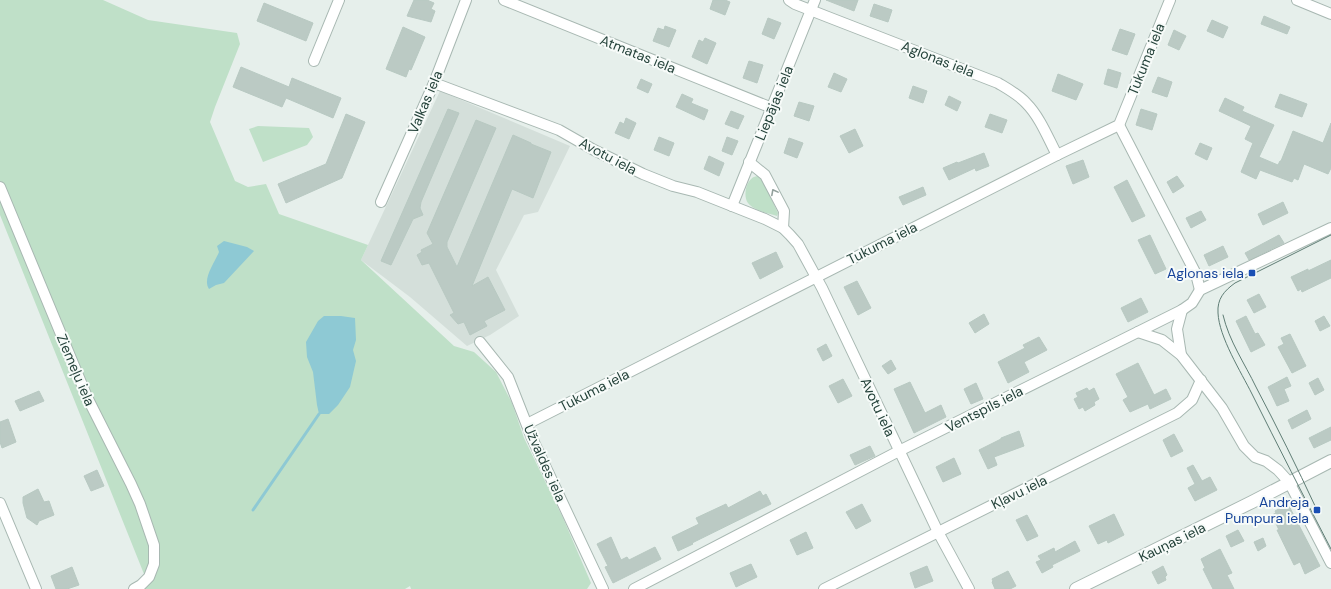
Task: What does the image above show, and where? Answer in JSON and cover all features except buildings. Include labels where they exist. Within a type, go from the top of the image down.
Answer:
[{"type":"street","points":[[314,61],[339,0]]},
{"type":"street","name":"Valkas iela","points":[[381,202],[434,83],[466,0]]},
{"type":"street","name":"Atmatas iela","points":[[504,0],[772,108]]},
{"type":"street","name":"Aglonas iela","points":[[789,0],[998,83],[1020,97],[1027,104],[1037,117],[1057,155]]},
{"type":"street","name":"Liepājas iela","points":[[732,206],[815,0]]},
{"type":"street","name":"Tukuma iela","points":[[527,424],[1119,125],[1170,0]]},
{"type":"street","points":[[1297,0],[1331,14]]},
{"type":"street","name":"Avotu iela","points":[[434,83],[559,130],[594,150],[643,174],[673,186],[697,192],[783,228],[798,244],[816,277],[938,532],[968,589]]},
{"type":"street","points":[[1119,125],[1196,274],[1200,290]]},
{"type":"street","points":[[749,162],[765,175],[784,211],[783,228]]},
{"type":"street","name":"Ziemeļu iela","points":[[0,187],[87,397],[140,504],[154,545],[154,564],[150,577],[142,585],[134,589]]},
{"type":"street","name":"Ventspils iela","points":[[634,589],[899,451],[1182,310],[1192,303],[1200,290],[1331,228]]},
{"type":"street","points":[[1180,355],[1177,329],[1182,310]]},
{"type":"street","points":[[1138,332],[1162,340],[1180,355],[1222,408],[1244,446],[1255,457],[1266,461],[1278,470],[1288,482],[1331,563]]},
{"type":"street","name":"Užvaldes iela","points":[[480,342],[508,377],[532,438],[603,589]]},
{"type":"street","name":"Kļavu iela","points":[[824,589],[1177,413],[1192,400],[1201,380]]},
{"type":"street","name":"Kauņas iela","points":[[1076,589],[1252,502],[1331,460]]},
{"type":"street","points":[[0,503],[36,589]]},
{"type":"shaded area","points":[[440,91],[570,146],[538,212],[524,215],[496,270],[519,316],[490,335],[467,346],[410,297],[361,260]]},
{"type":"green space","points":[[0,0],[103,0],[148,20],[237,33],[240,44],[210,122],[235,181],[248,187],[266,184],[279,214],[368,245],[361,260],[454,346],[474,352],[496,372],[512,403],[524,438],[563,518],[591,583],[587,589],[411,589],[410,586],[405,589],[137,589],[144,574],[0,215]]},
{"type":"green space","points":[[258,126],[309,128],[313,137],[307,145],[263,162],[249,129]]},
{"type":"green space","points":[[759,176],[778,213],[777,216],[754,208],[746,200],[746,191],[749,182],[751,179]]},
{"type":"water","points":[[224,241],[247,247],[254,251],[224,283],[209,289],[207,280],[219,252],[217,246]]},
{"type":"water","points":[[324,316],[355,318],[356,340],[353,350],[356,361],[350,387],[338,405],[329,414],[319,414],[313,372],[307,357],[306,342],[318,321]]},
{"type":"waterway","points":[[253,510],[319,414]]},
{"type":"tram line","points":[[1331,235],[1235,283],[1222,296],[1218,308],[1219,322],[1222,333],[1231,354],[1331,549]]},
{"type":"tram line","points":[[1223,315],[1233,343],[1302,477],[1316,508]]},
{"type":"place","name":"Aglonas iela","points":[[1252,273]]},
{"type":"place","name":"Andreja Pumpura iela","points":[[1317,510]]}]
